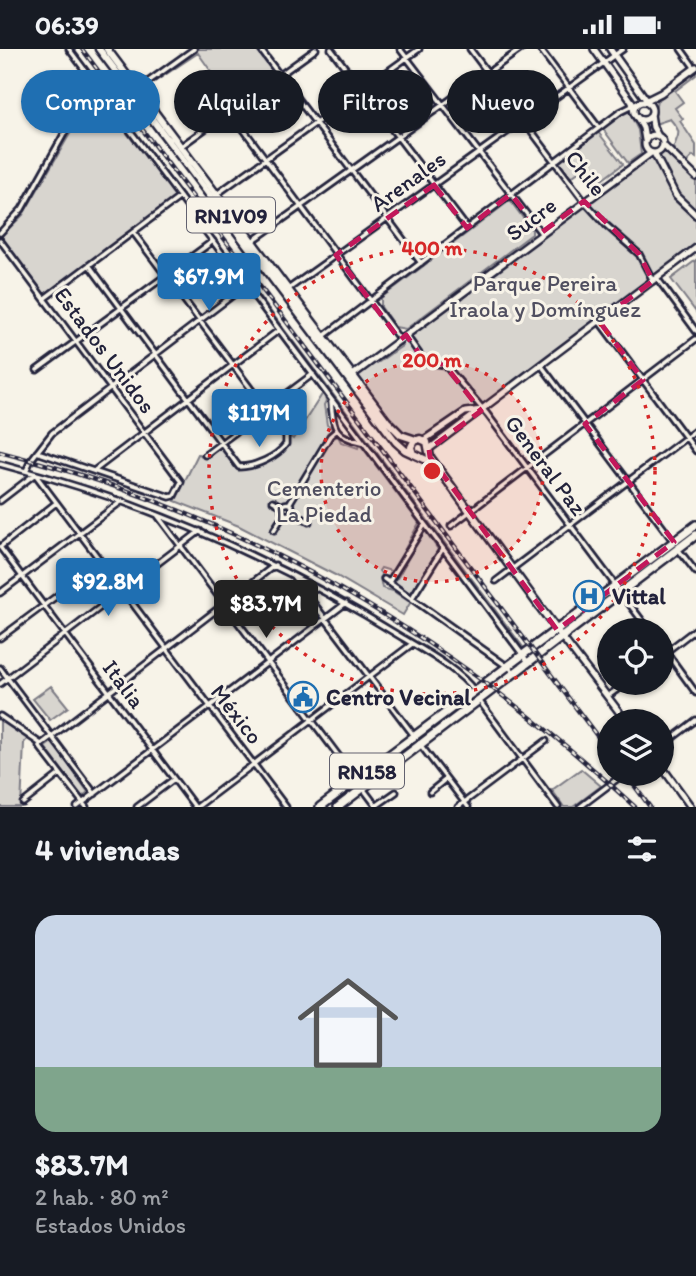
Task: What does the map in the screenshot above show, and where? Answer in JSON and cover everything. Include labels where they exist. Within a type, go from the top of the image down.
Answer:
[{"type":"highway","name":"RN158","points":[[320,807],[475,691],[560,634],[676,545],[696,525]]},
{"type":"highway","name":"RN158","points":[[676,545],[696,535]]},
{"type":"highway","name":"RN158","points":[[338,807],[479,699],[511,669]]},
{"type":"main road","name":"RN1V09","points":[[99,49],[117,70]]},
{"type":"main road","name":"RN1V09","points":[[107,49],[121,70]]},
{"type":"main road","points":[[594,49],[645,106],[645,119],[636,115]]},
{"type":"main road","points":[[610,49],[645,106],[653,127],[668,152],[696,177]]},
{"type":"main road","points":[[645,106],[696,68]]},
{"type":"main road","points":[[662,93],[645,106],[635,107],[636,115],[643,128],[645,145],[676,196],[696,215]]},
{"type":"main road","name":"RN1V09","points":[[160,124],[396,442],[435,464]]},
{"type":"main road","points":[[645,145],[650,136],[658,136]]},
{"type":"main road","points":[[652,153],[660,150],[663,143]]},
{"type":"main road","name":"Sucre","points":[[349,377],[635,162],[644,154],[645,145]]},
{"type":"main road","name":"RN1V09","points":[[178,148],[216,195],[249,244]]},
{"type":"main road","name":"Sucre","points":[[635,162],[652,153]]},
{"type":"main road","points":[[482,410],[465,412],[424,440],[416,440],[411,447],[417,456],[425,455],[429,449],[482,410],[599,321],[655,280],[696,248]]},
{"type":"main road","name":"RN1V09","points":[[285,292],[323,337],[349,377],[391,426],[405,437],[416,440]]},
{"type":"main road","name":"RN1V09","points":[[424,440],[429,444],[430,457],[560,634]]},
{"type":"main road","points":[[560,634],[617,709]]},
{"type":"main road","points":[[674,784],[691,807]]},
{"type":"street","points":[[69,49],[85,70]]},
{"type":"street","points":[[160,73],[194,49]]},
{"type":"street","points":[[260,49],[277,70]]},
{"type":"street","points":[[288,70],[316,49]]},
{"type":"street","points":[[331,49],[347,70]]},
{"type":"street","points":[[400,49],[541,233]]},
{"type":"street","points":[[390,70],[419,49]]},
{"type":"street","name":"Chile","points":[[470,49],[485,70]]},
{"type":"street","points":[[491,70],[521,49]]},
{"type":"street","points":[[540,49],[599,128]]},
{"type":"street","name":"Arenales","points":[[559,95],[623,49]]},
{"type":"street","points":[[681,49],[696,68]]},
{"type":"street","points":[[249,244],[447,101]]},
{"type":"street","points":[[323,337],[599,128],[645,106]]},
{"type":"street","points":[[304,107],[421,263]]},
{"type":"street","points":[[216,195],[316,123]]},
{"type":"street","points":[[0,233],[22,209],[65,133]]},
{"type":"street","points":[[132,133],[525,659]]},
{"type":"street","points":[[178,148],[199,133]]},
{"type":"street","points":[[246,133],[400,340]]},
{"type":"street","points":[[395,133],[467,228]]},
{"type":"street","name":"Arenales","points":[[285,292],[505,133]]},
{"type":"street","name":"Chile","points":[[533,133],[584,201],[639,254],[655,280],[696,331]]},
{"type":"street","points":[[44,298],[180,197]]},
{"type":"street","points":[[89,265],[237,465],[242,468],[279,454],[286,444],[286,438],[133,232]]},
{"type":"street","name":"Estados Unidos","points":[[0,240],[181,482],[174,496],[170,497],[95,470]]},
{"type":"street","points":[[37,370],[212,241]]},
{"type":"street","points":[[26,471],[49,436],[245,286]]},
{"type":"street","points":[[599,321],[696,451]]},
{"type":"street","points":[[37,452],[95,470],[279,330]]},
{"type":"street","name":"General Paz","points":[[406,335],[426,363],[445,365],[640,618]]},
{"type":"street","points":[[451,526],[696,339]]},
{"type":"street","points":[[541,365],[696,572]]},
{"type":"street","points":[[205,455],[313,374]]},
{"type":"street","points":[[331,400],[337,431],[344,437],[362,442]]},
{"type":"street","points":[[496,582],[696,430]]},
{"type":"street","points":[[273,501],[282,506],[289,504],[330,436],[337,431]]},
{"type":"street","points":[[0,464],[122,501],[200,531],[275,565],[346,603],[412,643],[454,672],[475,691],[558,807]]},
{"type":"street","points":[[0,501],[35,474]]},
{"type":"street","name":"México","points":[[35,474],[286,807]]},
{"type":"street","points":[[0,593],[122,501]]},
{"type":"street","points":[[0,547],[57,503]]},
{"type":"street","points":[[289,504],[292,512],[309,522]]},
{"type":"street","points":[[275,530],[284,514],[282,506]]},
{"type":"street","points":[[284,514],[292,512]]},
{"type":"street","points":[[157,514],[377,806],[396,792]]},
{"type":"street","points":[[389,582],[424,526]]},
{"type":"street","points":[[0,684],[200,531]]},
{"type":"street","name":"Italia","points":[[0,547],[196,807]]},
{"type":"street","points":[[412,597],[442,550]]},
{"type":"street","points":[[0,638],[101,563]]},
{"type":"street","points":[[40,745],[275,565]]},
{"type":"street","points":[[292,574],[468,807]]},
{"type":"street","points":[[384,579],[511,669]]},
{"type":"street","points":[[77,807],[84,805],[94,794],[346,603]]},
{"type":"street","points":[[674,646],[696,629]]},
{"type":"street","points":[[196,807],[412,643]]},
{"type":"street","points":[[674,666],[696,693]]},
{"type":"street","points":[[0,668],[94,794]]},
{"type":"street","points":[[0,716],[40,745],[84,805]]},
{"type":"street","points":[[674,737],[696,720]]},
{"type":"street","points":[[458,807],[546,741]]},
{"type":"street","points":[[23,803],[60,773]]},
{"type":"street","points":[[137,807],[174,779]]},
{"type":"street","points":[[430,792],[446,779]]},
{"type":"street","points":[[580,807],[608,786]]},
{"type":"highlighted area","points":[[434,185],[467,228],[511,194],[541,233],[584,201],[639,254],[653,281],[599,321],[643,380],[585,424],[674,542],[557,630],[430,457],[429,449],[481,411],[444,364],[426,363],[406,335],[400,340],[336,255]]},
{"type":"green space","points":[[197,49],[258,49],[274,70],[210,70],[198,53],[160,77]]},
{"type":"green space","points":[[696,72],[696,75],[675,91],[683,102],[675,108],[683,119],[680,121],[696,145],[696,158],[693,156],[685,164],[673,151],[678,135],[675,125],[670,119],[655,124],[653,119],[657,101]]},
{"type":"green space","points":[[628,110],[638,130],[641,154],[628,163],[603,129]]},
{"type":"green space","points":[[598,132],[623,164],[595,185],[584,168],[570,178],[558,162]]},
{"type":"green space","points":[[70,133],[127,133],[177,197],[45,295],[1,236],[23,215]]},
{"type":"green space","points":[[664,151],[696,180],[696,212],[677,193],[658,155]]},
{"type":"green space","name":"Parque Pereira Iraola y Domínguez","points":[[650,156],[653,157],[672,196],[696,219],[696,244],[653,276],[638,254],[649,280],[614,307],[593,317],[593,322],[484,404],[480,405],[446,364],[434,362],[445,367],[474,407],[464,410],[427,437],[408,435],[393,423],[358,380],[359,373],[402,346],[399,344],[406,339],[424,363],[430,363],[409,337]]},
{"type":"green space","points":[[511,202],[532,230],[532,234],[406,329],[395,327],[381,307],[381,298]]},
{"type":"green space","points":[[229,256],[526,651],[523,652],[322,385]]},
{"type":"green space","points":[[696,260],[696,312],[671,279]]},
{"type":"green space","name":"Cementerio La Piedad","points":[[323,393],[327,425],[333,429],[328,434],[331,439],[338,436],[341,442],[362,447],[419,523],[394,572],[381,568],[379,571],[382,575],[382,588],[393,591],[408,601],[412,600],[403,615],[335,575],[239,526],[175,501],[198,454],[205,456],[221,446],[235,466],[241,469],[277,456],[287,445],[289,438],[293,439]]},
{"type":"green space","points":[[423,532],[426,532],[439,551],[411,594],[395,582]]},
{"type":"green space","points":[[51,686],[68,707],[50,720],[33,699]]},
{"type":"green space","points":[[0,718],[28,738],[24,743],[21,807],[0,807]]},
{"type":"green space","points":[[52,742],[88,792],[82,797],[45,747]]},
{"type":"green space","points":[[581,769],[597,783],[597,786],[601,786],[573,807],[564,807],[552,790]]},
{"type":"railway","points":[[82,49],[597,736]]},
{"type":"railway","points":[[0,452],[90,478],[176,510],[260,546],[340,589],[418,636],[492,688],[565,745],[635,807]]},
{"type":"railway","points":[[635,786],[650,807]]},
{"type":"place","name":"Vittal","points":[[589,596]]},
{"type":"place","name":"Centro Vecinal","points":[[303,697]]}]
